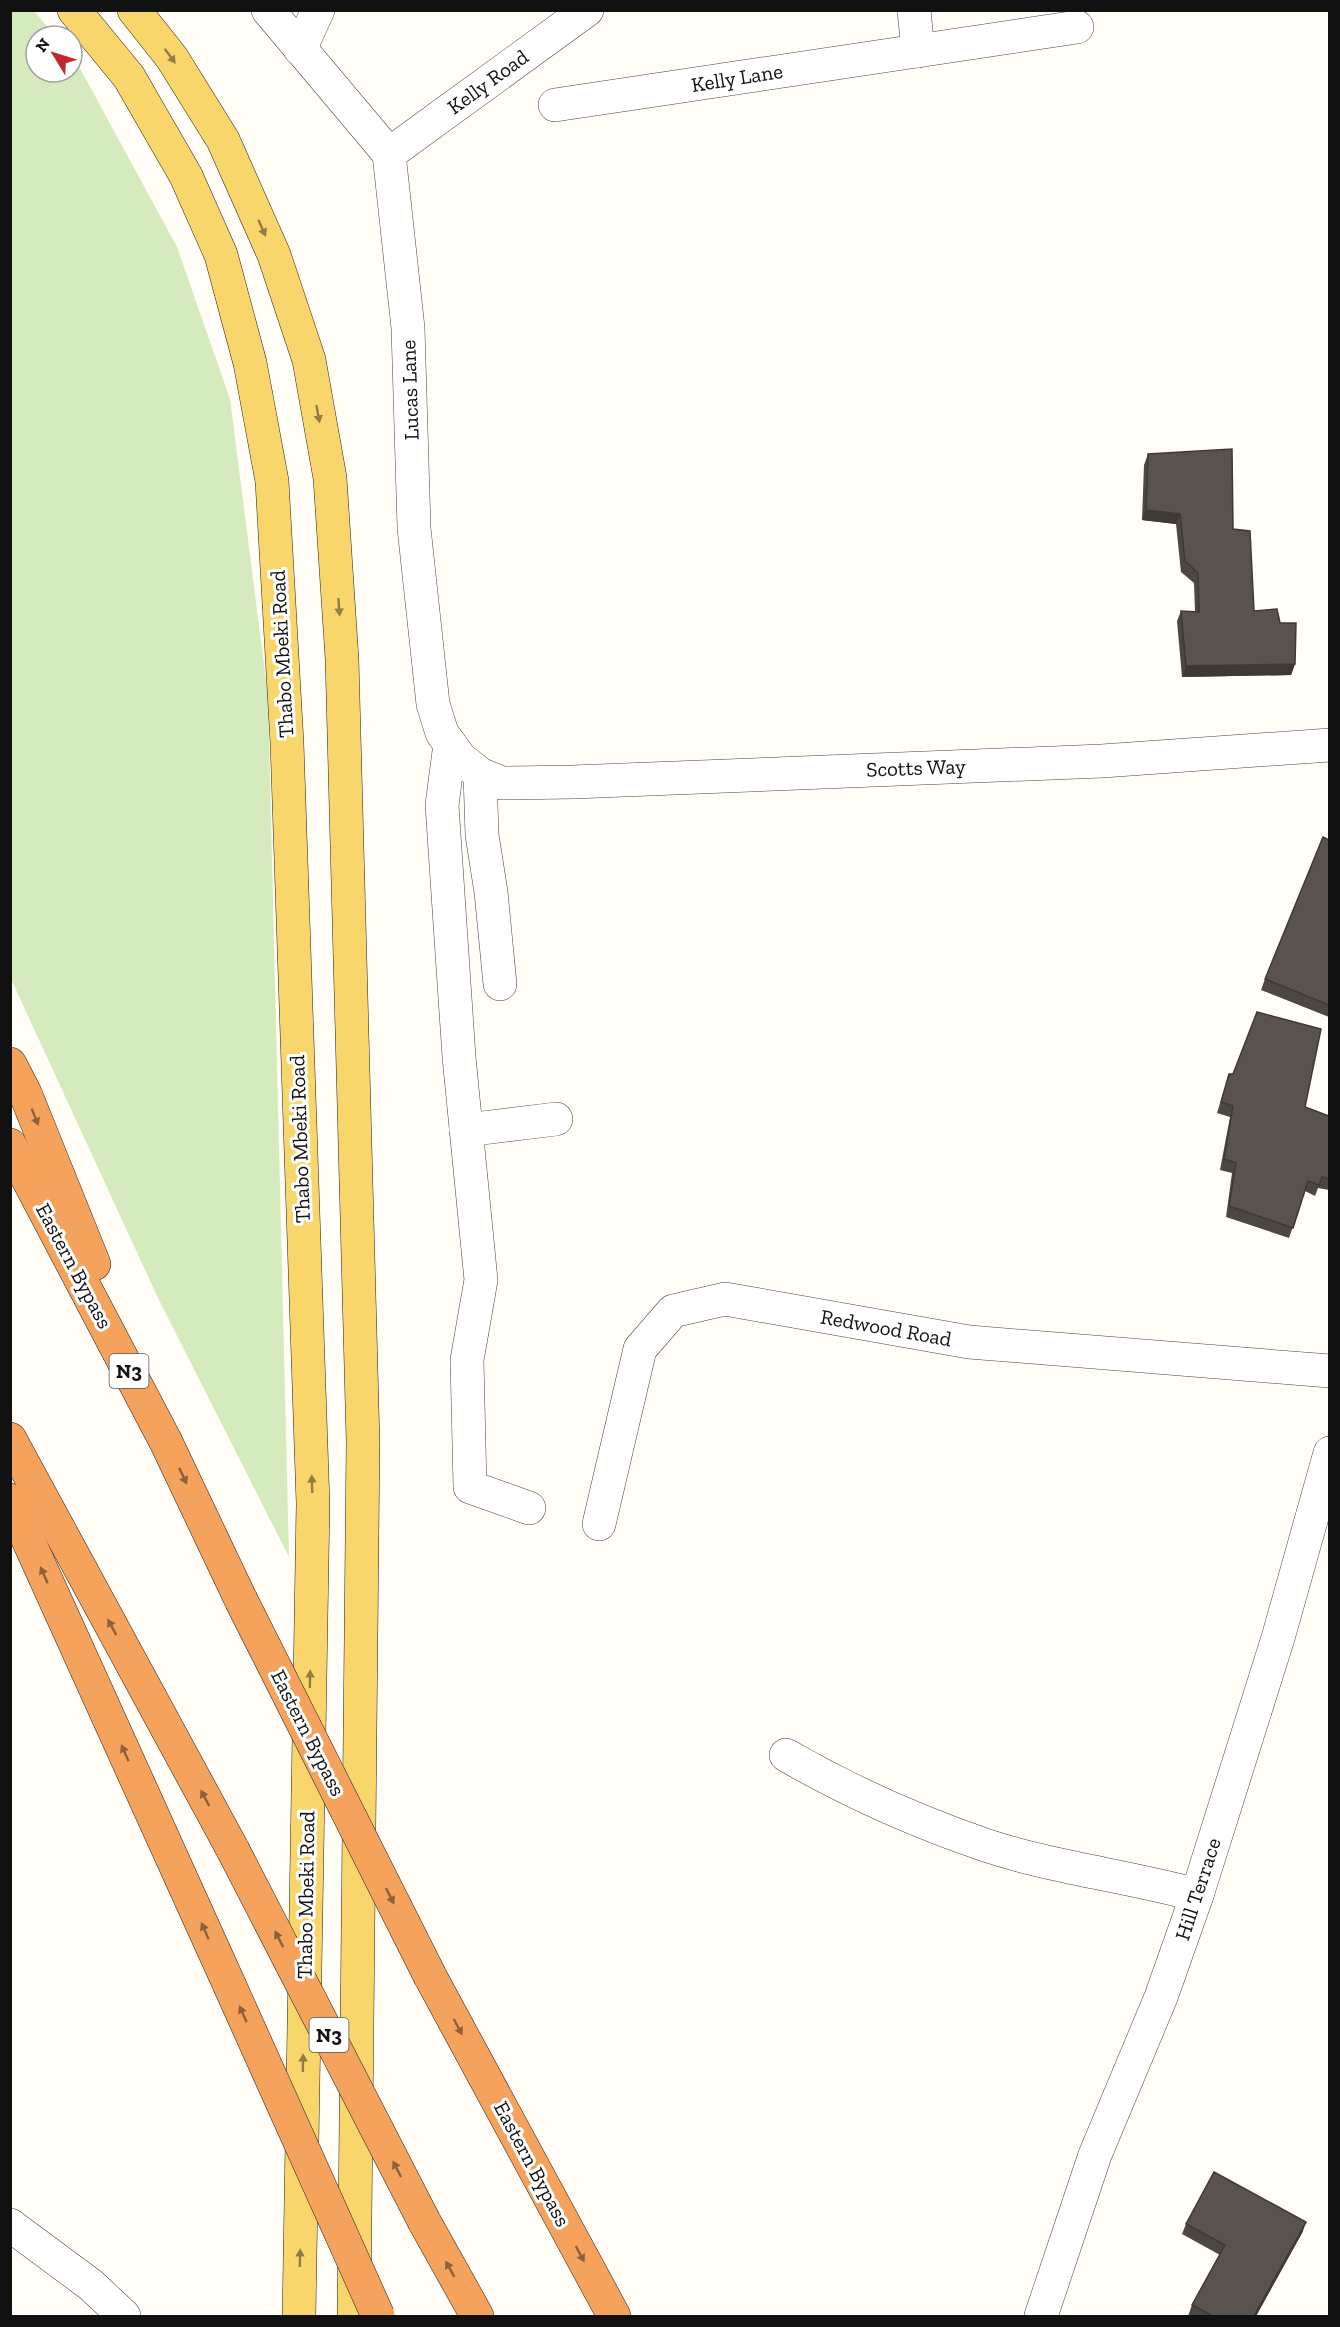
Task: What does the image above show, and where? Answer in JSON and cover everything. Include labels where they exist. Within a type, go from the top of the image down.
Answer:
[{"type":"highway","points":[[10,1064],[25,1093],[166,1442]]},
{"type":"highway","name":"Eastern Bypass","points":[[10,1145],[166,1442],[241,1600],[430,1976],[614,2316]]},
{"type":"highway","name":"N3","points":[[10,1439],[233,1850],[424,2221],[477,2316]]},
{"type":"highway","points":[[10,1500],[378,2316]]},
{"type":"main road","name":"Thabo Mbeki Road","points":[[74,10],[129,77],[186,176],[221,255],[250,363],[273,481],[287,743],[313,1504],[299,2316]]},
{"type":"main road","points":[[134,10],[172,58],[223,140],[274,255],[309,360],[330,478],[342,659],[363,1442],[354,2316]]},
{"type":"street","points":[[268,10],[389,154]]},
{"type":"street","points":[[300,49],[318,10]]},
{"type":"street","name":"Kelly Road","points":[[389,154],[587,10]]},
{"type":"street","points":[[914,10],[918,51]]},
{"type":"street","name":"Kelly Lane","points":[[555,105],[1077,27]]},
{"type":"street","name":"Lucas Lane","points":[[389,154],[408,328],[414,528],[433,704],[442,733],[460,758],[491,778]]},
{"type":"street","points":[[450,744],[442,805],[459,1057],[481,1280],[467,1360],[470,1487],[529,1508]]},
{"type":"street","name":"Scotts Way","points":[[491,778],[573,782],[1102,760],[1329,745]]},
{"type":"street","points":[[491,778],[482,836],[491,892],[500,984]]},
{"type":"street","points":[[466,1130],[556,1119]]},
{"type":"street","name":"Redwood Road","points":[[599,1524],[640,1349],[673,1311],[725,1299],[969,1342],[1329,1371]]},
{"type":"street","name":"Hill Terrace","points":[[1041,2316],[1095,2155],[1161,1997],[1197,1894],[1278,1638],[1329,1453]]},
{"type":"street","points":[[786,1755],[832,1782],[878,1804],[987,1845],[1197,1894]]},
{"type":"street","points":[[10,2225],[91,2285],[124,2316]]},
{"type":"green space","points":[[10,11],[34,11],[45,24],[24,24],[24,84],[84,84],[84,76],[177,247],[230,399],[268,696],[289,1557],[158,1298],[11,979]]},
{"type":"building","points":[[1232,449],[1233,529],[1250,531],[1254,611],[1277,609],[1280,623],[1296,623],[1295,664],[1186,666],[1181,611],[1199,612],[1198,573],[1185,561],[1180,514],[1146,510],[1148,454]]},
{"type":"building","points":[[1323,837],[1329,840],[1329,1005],[1265,979]]},
{"type":"building","points":[[1257,1012],[1321,1029],[1305,1107],[1329,1116],[1329,1179],[1322,1177],[1319,1185],[1308,1181],[1293,1228],[1229,1206],[1236,1163],[1224,1159],[1233,1106],[1221,1102],[1229,1074],[1233,1074]]},
{"type":"building","points":[[1214,2172],[1306,2222],[1254,2316],[1213,2316],[1192,2305],[1225,2245],[1186,2224]]}]
